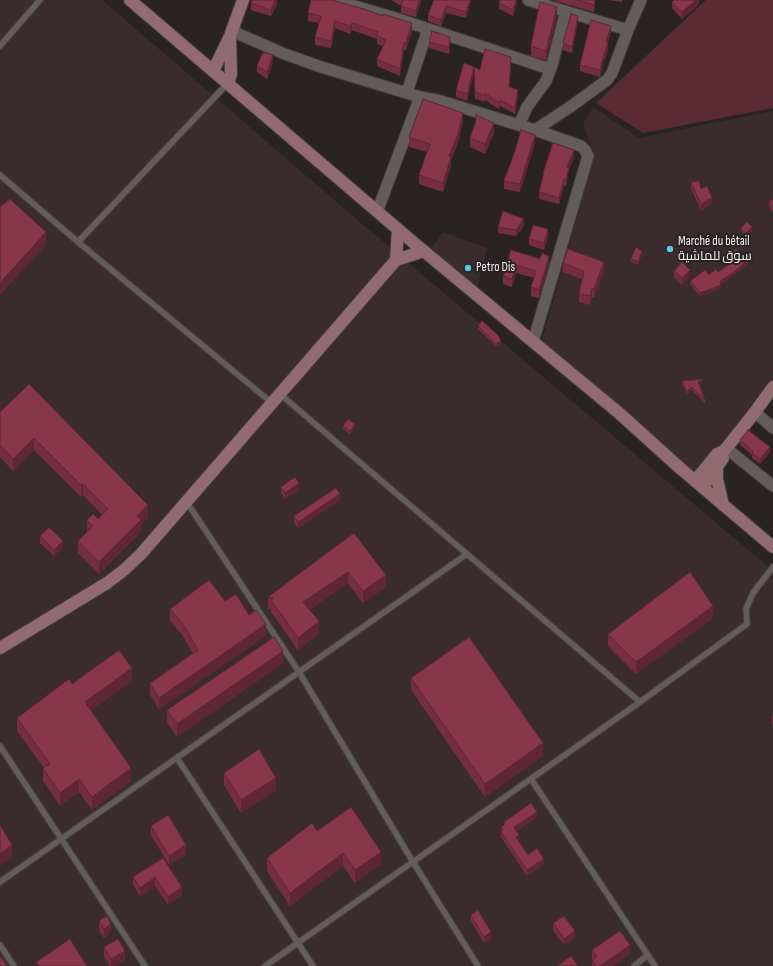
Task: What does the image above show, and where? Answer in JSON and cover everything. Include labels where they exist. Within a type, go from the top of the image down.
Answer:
[{"type":"main road","points":[[130,0],[398,230],[619,413],[681,469],[773,547]]},
{"type":"main road","points":[[213,71],[231,33],[243,0]]},
{"type":"main road","points":[[228,83],[231,74],[231,33]]},
{"type":"main road","points":[[396,260],[398,230]]},
{"type":"main road","points":[[0,648],[108,583],[124,570],[141,554],[396,260],[424,251]]},
{"type":"main road","points":[[699,484],[713,466],[717,454],[725,449],[773,387]]},
{"type":"main road","points":[[681,469],[713,466]]},
{"type":"main road","points":[[713,466],[723,505]]},
{"type":"street","points":[[528,0],[628,30]]},
{"type":"street","points":[[535,130],[607,80],[612,73],[641,0]]},
{"type":"street","points":[[339,1],[550,69]]},
{"type":"street","points":[[519,125],[527,107],[546,81],[566,11]]},
{"type":"street","points":[[407,92],[428,29]]},
{"type":"street","points":[[231,33],[321,67],[420,97],[441,101],[535,130],[580,146],[585,150],[588,156],[533,342]]},
{"type":"street","points":[[377,212],[420,97]]},
{"type":"street","points":[[755,412],[773,428]]},
{"type":"street","points":[[725,449],[772,482]]},
{"type":"lane","points":[[0,46],[40,0]]},
{"type":"lane","points":[[78,242],[228,83]]},
{"type":"lane","points":[[0,175],[78,242],[276,398],[467,554],[640,702]]},
{"type":"lane","points":[[186,501],[299,672],[413,862],[478,966]]},
{"type":"lane","points":[[0,882],[62,840],[467,554]]},
{"type":"lane","points":[[265,966],[640,702],[747,624],[746,609],[753,593],[773,567]]},
{"type":"lane","points":[[0,746],[145,966]]},
{"type":"lane","points":[[177,758],[297,944],[313,966]]},
{"type":"lane","points":[[531,779],[655,966]]},
{"type":"lane","points":[[0,945],[14,966]]},
{"type":"lane","points":[[634,966],[648,955]]},
{"type":"shaded area","points":[[0,0],[102,0],[361,223],[773,571],[773,966],[0,966]]},
{"type":"shaded area","points":[[706,0],[773,0],[773,108],[643,133],[596,103]]},
{"type":"shaded area","name":"Marché du bétail سوق للماشية","points":[[593,107],[639,138],[773,111],[773,380],[698,480],[541,344],[594,155],[583,124]]},
{"type":"shaded area","name":"Petro Dis","points":[[443,232],[487,248],[477,288],[431,249]]},
{"type":"building","points":[[252,0],[275,0],[271,10],[251,3]]},
{"type":"building","points":[[311,0],[332,0],[383,16],[383,14],[412,23],[406,43],[404,42],[400,69],[377,59],[386,40],[377,36],[378,32],[352,23],[350,26],[335,21],[331,41],[315,37],[321,16],[308,13]]},
{"type":"building","points":[[402,0],[419,0],[416,11],[401,6]]},
{"type":"building","points":[[434,0],[470,0],[466,12],[446,6],[441,20],[428,15]]},
{"type":"building","points":[[500,0],[516,0],[513,10],[499,3]]},
{"type":"building","points":[[577,0],[595,0],[594,5]]},
{"type":"building","points":[[674,0],[696,0],[682,12],[672,2]]},
{"type":"building","points":[[540,2],[557,7],[546,51],[531,46]]},
{"type":"building","points":[[571,14],[578,16],[572,47],[563,43]]},
{"type":"building","points":[[591,20],[611,26],[600,70],[580,65]]},
{"type":"building","points":[[432,31],[450,37],[449,47],[429,42]]},
{"type":"building","points":[[485,49],[511,57],[509,87],[518,90],[515,108],[500,100],[499,103],[485,93],[485,96],[475,92],[474,67],[480,70]]},
{"type":"building","points":[[263,52],[273,55],[267,72],[257,66]]},
{"type":"building","points":[[464,63],[474,67],[467,94],[456,90]]},
{"type":"building","points":[[423,99],[463,113],[458,134],[449,156],[451,157],[443,183],[419,175],[430,144],[409,137]]},
{"type":"building","points":[[476,115],[494,123],[485,144],[470,138],[476,121]]},
{"type":"building","points":[[521,130],[535,135],[520,184],[504,181]]},
{"type":"building","points":[[553,143],[574,150],[567,167],[569,167],[566,180],[564,179],[559,198],[539,192],[543,173]]},
{"type":"building","points":[[699,181],[701,189],[707,186],[712,198],[703,202],[704,204],[701,205],[691,182]]},
{"type":"building","points":[[10,199],[46,232],[0,283],[0,207]]},
{"type":"building","points":[[773,199],[773,207],[769,202]]},
{"type":"building","points":[[503,211],[524,219],[516,230],[498,227]]},
{"type":"building","points":[[747,222],[752,227],[746,233],[741,228]]},
{"type":"building","points":[[533,225],[548,229],[544,243],[529,239]]},
{"type":"building","points":[[636,247],[642,251],[638,262],[631,259]]},
{"type":"building","points":[[568,249],[604,262],[590,296],[579,294],[584,271],[563,263]]},
{"type":"building","points":[[736,249],[740,254],[751,257],[734,272],[720,281],[721,285],[700,293],[690,281],[705,270],[709,275],[716,269],[718,272],[730,264],[726,259]]},
{"type":"building","points":[[511,250],[540,259],[542,253],[549,256],[539,290],[531,287],[536,271],[516,265],[512,279],[503,276]]},
{"type":"building","points":[[682,262],[690,270],[682,278],[674,271]]},
{"type":"building","points":[[482,321],[498,335],[501,341],[495,344],[493,340],[478,326]]},
{"type":"building","points":[[702,379],[698,382],[705,400],[692,387],[687,391],[682,381]]},
{"type":"building","points":[[29,384],[148,505],[137,516],[141,520],[99,562],[78,541],[93,526],[87,520],[93,514],[98,519],[108,509],[83,484],[81,485],[34,438],[13,459],[0,445],[0,412]]},
{"type":"building","points":[[348,419],[355,424],[350,431],[343,426]]},
{"type":"building","points":[[748,430],[770,447],[760,459],[740,440]]},
{"type":"building","points":[[295,477],[299,483],[285,493],[281,487]]},
{"type":"building","points":[[336,488],[340,494],[298,522],[294,516]]},
{"type":"building","points":[[49,527],[63,541],[54,550],[40,536]]},
{"type":"building","points":[[354,533],[386,575],[363,591],[348,572],[303,602],[319,621],[298,638],[271,600],[274,598],[268,597]]},
{"type":"building","points":[[690,572],[713,606],[636,662],[608,634]]},
{"type":"building","points":[[209,580],[225,601],[236,594],[249,615],[256,610],[266,624],[159,698],[150,683],[198,650],[183,624],[170,609]]},
{"type":"building","points":[[274,637],[283,651],[177,724],[167,710]]},
{"type":"building","points":[[469,637],[543,743],[485,784],[411,678]]},
{"type":"building","points":[[119,650],[132,668],[85,702],[131,768],[92,797],[79,779],[60,793],[43,768],[50,764],[17,718],[69,679],[72,684]]},
{"type":"building","points":[[259,749],[276,778],[241,800],[224,773]]},
{"type":"building","points":[[531,803],[537,812],[514,827],[519,835],[516,837],[528,855],[537,848],[544,859],[527,870],[501,832],[503,830],[501,827],[505,824],[504,822]]},
{"type":"building","points":[[351,807],[381,852],[355,870],[343,853],[290,893],[267,858],[312,823],[317,831]]},
{"type":"building","points":[[168,815],[186,845],[169,856],[151,826]]},
{"type":"building","points":[[0,825],[12,845],[0,854]]},
{"type":"building","points":[[163,858],[182,887],[168,897],[155,877],[140,888],[133,877]]},
{"type":"building","points":[[478,910],[491,932],[484,937],[471,915]]},
{"type":"building","points":[[107,916],[111,924],[104,929],[99,921]]},
{"type":"building","points":[[564,916],[575,931],[564,939],[553,923]]},
{"type":"building","points":[[620,931],[630,945],[600,966],[596,966],[592,960],[597,957],[592,950]]},
{"type":"building","points":[[70,939],[87,966],[39,966],[36,962]]},
{"type":"building","points":[[118,939],[125,951],[111,959],[104,947]]},
{"type":"building","points":[[0,956],[7,966],[0,966]]},
{"type":"building","points":[[571,956],[578,966],[557,966]]},
{"type":"place","name":"Marché du bétail سوق للماشية","points":[[670,249]]},
{"type":"place","name":"Petro Dis","points":[[468,268]]}]
